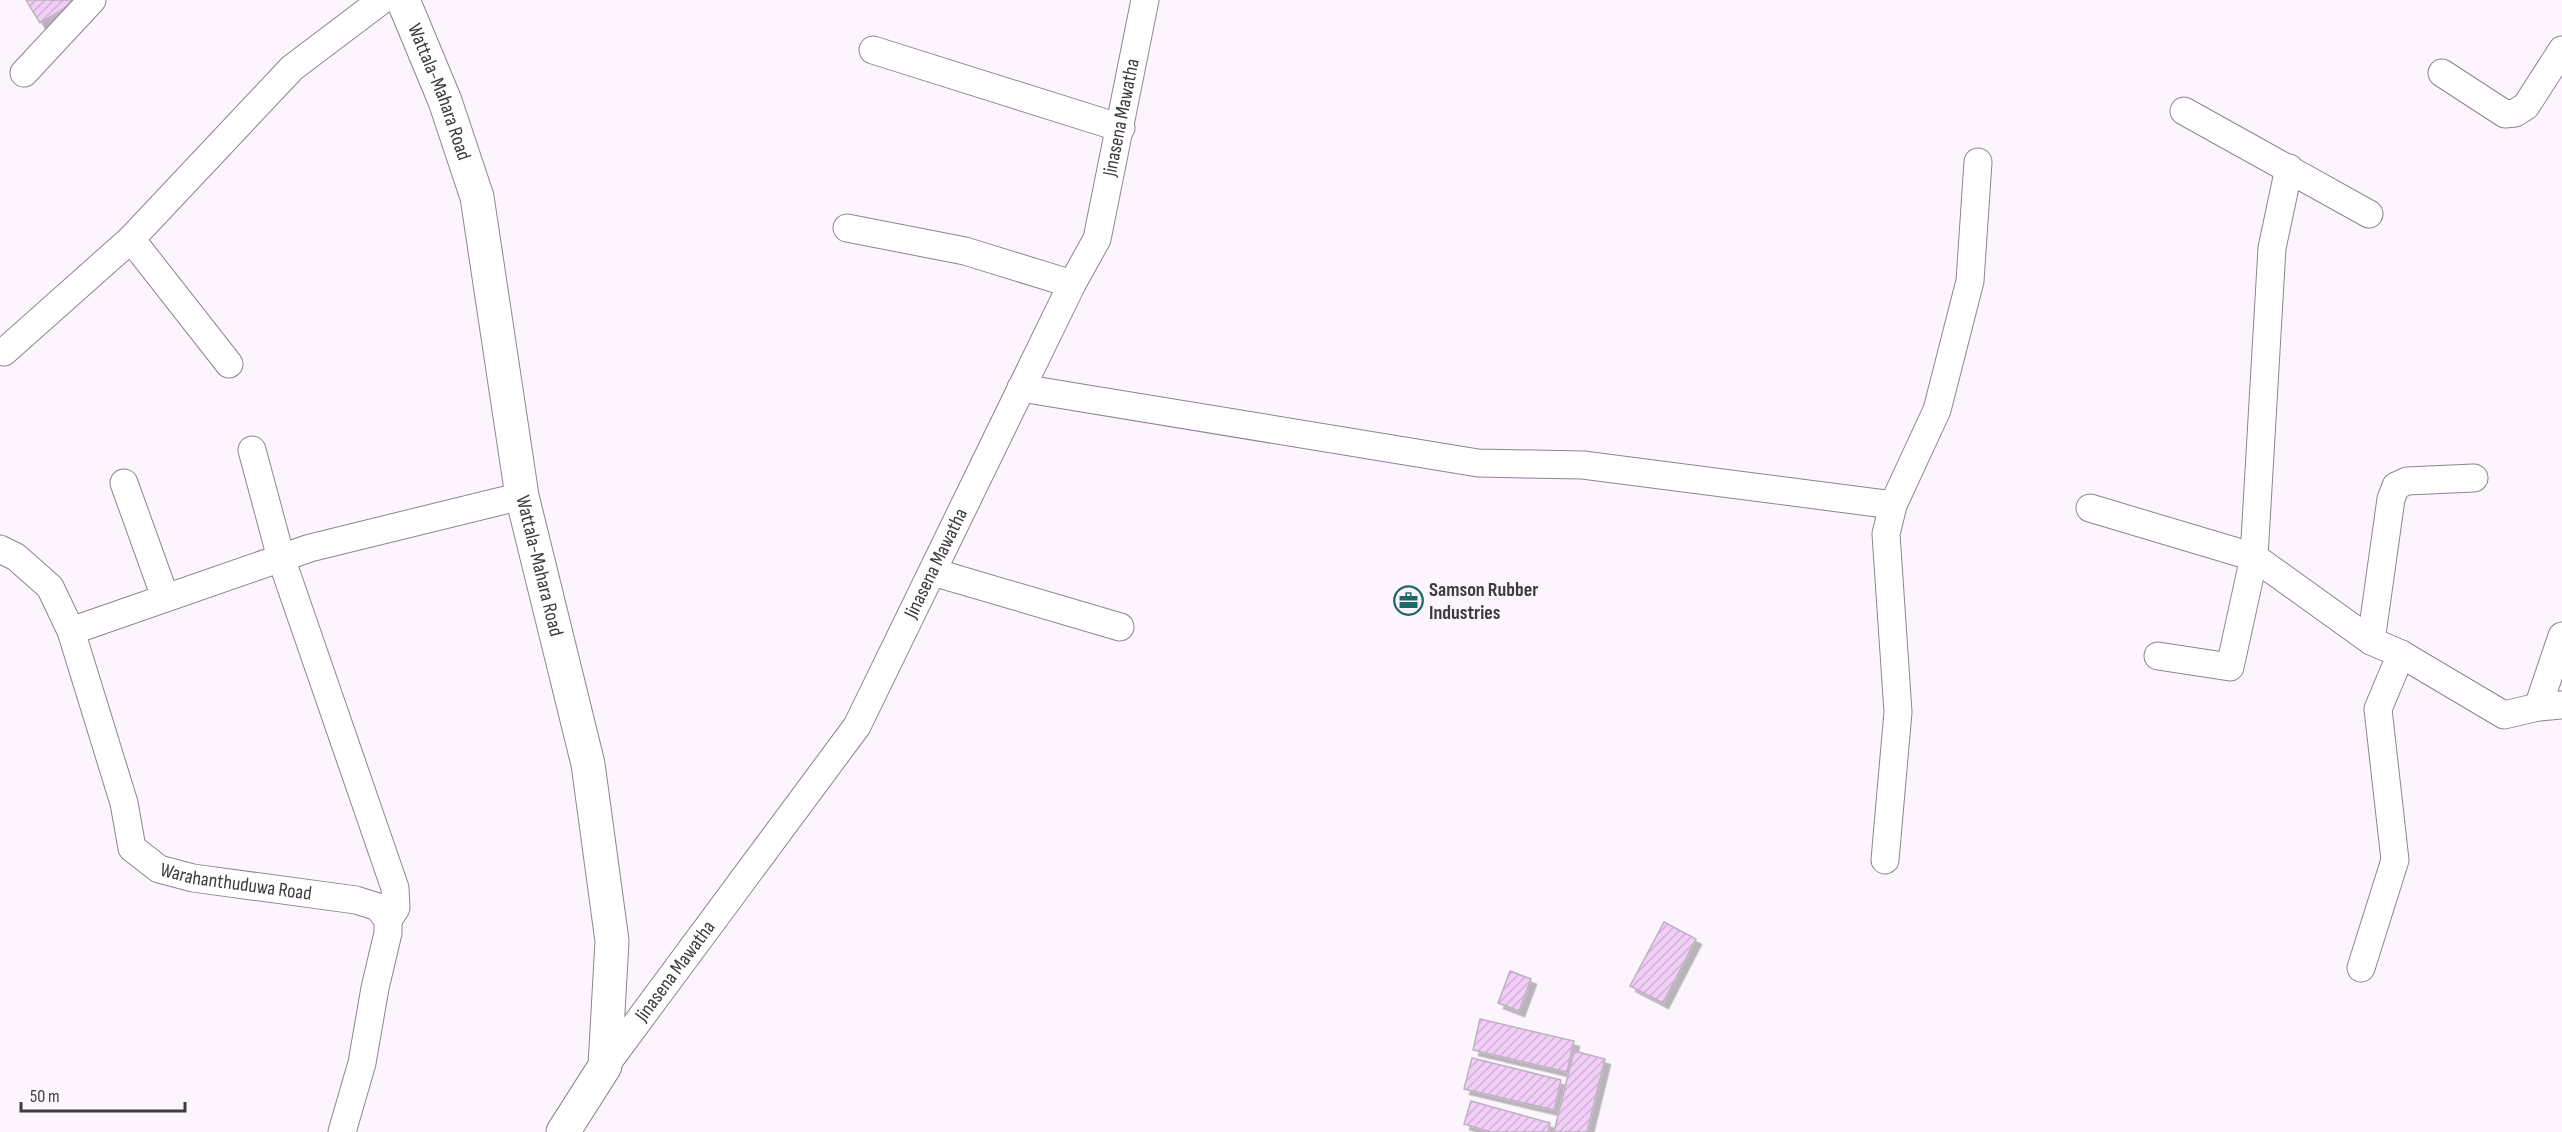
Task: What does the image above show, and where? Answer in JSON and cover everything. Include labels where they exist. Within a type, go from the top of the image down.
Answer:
[{"type":"main road","name":"Wattala-Mahara Road","points":[[403,0],[445,101],[477,197],[522,496],[588,764],[612,941],[605,1066],[563,1132]]},
{"type":"street","points":[[24,73],[92,0]]},
{"type":"street","points":[[3,352],[131,239],[292,68],[382,0]]},
{"type":"street","name":"Jinasena Mawatha","points":[[605,1066],[857,726],[1021,387],[1097,238],[1146,0]]},
{"type":"street","points":[[873,50],[1121,128]]},
{"type":"street","points":[[2442,73],[2505,114],[2515,113],[2526,106],[2562,50]]},
{"type":"street","points":[[2184,111],[2369,214]]},
{"type":"street","points":[[1885,860],[1898,712],[1886,534],[1893,505],[1937,410],[1970,280],[1978,162]]},
{"type":"street","points":[[2158,656],[2230,667],[2254,557],[2272,248],[2289,168]]},
{"type":"street","points":[[847,228],[965,251],[1072,284]]},
{"type":"street","points":[[131,239],[229,364]]},
{"type":"street","points":[[1021,387],[1478,463],[1583,465],[1893,505]]},
{"type":"street","points":[[252,450],[281,558],[395,888],[396,908],[388,920],[386,949],[375,988],[362,1063],[342,1132]]},
{"type":"street","points":[[2371,640],[2391,499],[2396,486],[2406,481],[2474,478]]},
{"type":"street","points":[[124,483],[165,597]]},
{"type":"street","points":[[71,631],[310,548],[522,496]]},
{"type":"street","points":[[2090,508],[2254,557],[2371,640],[2401,654],[2504,715],[2550,706],[2562,636]]},
{"type":"street","name":"Warahanthuduwa Road","points":[[0,549],[16,557],[50,588],[71,631],[124,803],[132,848],[159,869],[193,878],[356,900],[378,907],[388,920]]},
{"type":"street","points":[[933,572],[1120,627]]},
{"type":"street","points":[[2361,968],[2395,860],[2378,709],[2401,654]]},
{"type":"building","points":[[26,0],[74,0],[75,2],[40,23]]},
{"type":"building","points":[[1664,922],[1696,939],[1663,1003],[1630,986]]},
{"type":"building","points":[[1510,971],[1531,979],[1519,1011],[1498,1003]]},
{"type":"building","points":[[1480,1019],[1574,1041],[1567,1072],[1473,1050]]},
{"type":"building","points":[[1574,1051],[1605,1059],[1587,1132],[1554,1132]]},
{"type":"building","points":[[1472,1058],[1561,1080],[1554,1110],[1464,1089]]},
{"type":"building","points":[[1471,1101],[1550,1123],[1548,1132],[1491,1132],[1464,1124]]},
{"type":"place","name":"Samson Rubber Industries","points":[[1408,601]]}]
